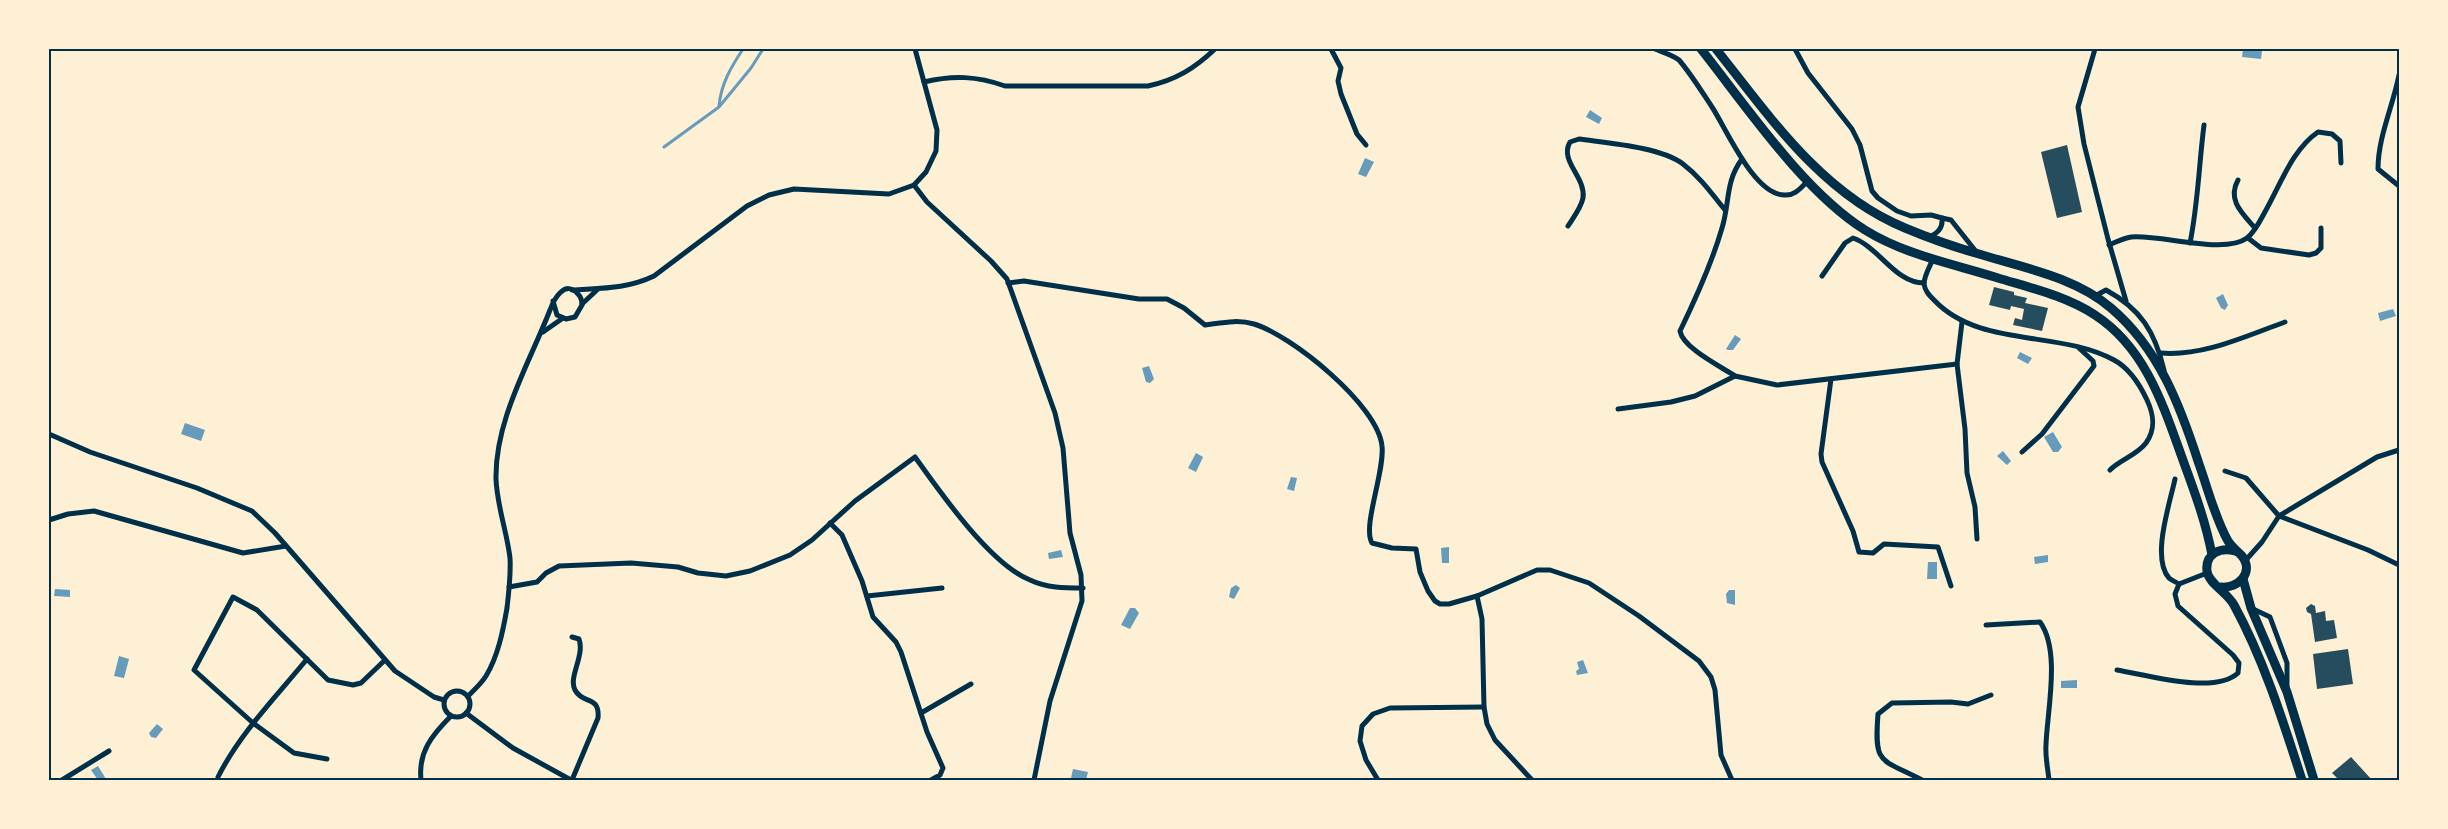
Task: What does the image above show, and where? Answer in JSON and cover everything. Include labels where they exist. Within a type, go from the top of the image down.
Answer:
[{"type":"main road","points":[[1701,49],[1808,181],[1842,214],[1867,231],[1932,259],[2064,298],[2096,315],[2122,338],[2138,356],[2153,382],[2168,416],[2201,513],[2212,555]]},
{"type":"main road","points":[[1716,49],[1790,141],[1817,170],[1851,199],[1885,219],[1929,238],[2055,277],[2095,296],[2132,327],[2164,373],[2180,407],[2227,539],[2244,561],[2246,570],[2243,579],[2237,585],[2229,588],[2214,584],[2207,573],[2207,563],[2212,555],[2227,549],[2235,551]]},
{"type":"main road","points":[[2243,579],[2251,608],[2287,692],[2314,780]]},
{"type":"main road","points":[[2221,587],[2234,604],[2265,674],[2302,780]]},
{"type":"street","points":[[468,696],[486,676],[496,656],[510,587],[510,558],[497,498],[498,454],[505,424],[517,389],[553,301],[562,290],[627,287],[654,276],[747,206],[769,195],[794,189],[888,194],[914,185],[926,172],[936,151],[938,130],[915,49]]},
{"type":"street","points":[[924,82],[956,76],[984,79],[1005,86],[1148,86],[1168,82],[1176,78],[1197,66],[1215,49]]},
{"type":"street","points":[[1331,49],[1341,68],[1338,81],[1340,94],[1357,134],[1366,146]]},
{"type":"street","points":[[1655,49],[1677,58],[1712,108],[1742,159],[1773,193],[1785,196],[1795,194],[1808,181]]},
{"type":"street","points":[[1795,49],[1808,73],[1856,137],[1860,145],[1872,190],[1878,198],[1897,211],[1910,216],[1931,215],[1951,220],[1978,254]]},
{"type":"street","points":[[2095,49],[2079,98],[2078,107],[2084,144],[2126,301]]},
{"type":"street","points":[[2399,75],[2394,102],[2378,151],[2378,169],[2399,186]]},
{"type":"street","points":[[2190,243],[2197,210],[2204,125]]},
{"type":"street","points":[[2110,245],[2129,237],[2190,243],[2236,244],[2248,238],[2255,228],[2304,142],[2318,132],[2332,134],[2340,141],[2341,163]]},
{"type":"street","points":[[1568,226],[1581,204],[1583,196],[1582,185],[1567,156],[1567,148],[1570,142],[1579,139],[1640,148],[1681,163],[1694,173],[1725,210]]},
{"type":"street","points":[[1742,159],[1733,172],[1723,226],[1709,265],[1680,331],[1681,338],[1688,345],[1735,376],[1776,386],[1957,364]]},
{"type":"street","points":[[2238,180],[2234,188],[2233,200],[2255,228]]},
{"type":"street","points":[[914,185],[927,202],[991,261],[1008,283],[1055,413],[1066,465],[1070,533],[1083,588],[1082,601],[1050,701],[1034,780]]},
{"type":"street","points":[[1929,238],[1941,228],[1942,218]]},
{"type":"street","points":[[2248,238],[2261,248],[2309,255],[2316,253],[2321,248],[2321,228]]},
{"type":"street","points":[[1822,276],[1845,242],[1853,238],[1862,241],[1905,278],[1915,283],[1924,283]]},
{"type":"street","points":[[1932,259],[1924,283],[1926,291],[1942,309],[1962,322],[2017,336],[2089,349],[2115,360],[2128,372],[2138,384],[2153,416],[2151,432],[2145,444],[2110,470]]},
{"type":"street","points":[[1008,283],[1024,282],[1139,299],[1167,299],[1184,308],[1205,326],[1243,322],[1274,332],[1336,378],[1354,396],[1378,434],[1382,444],[1382,463],[1370,527],[1372,543],[1392,548],[1416,549],[1420,572],[1428,591],[1435,601],[1440,604],[1449,604],[1477,596],[1537,570],[1550,570],[1589,583],[1639,616],[1685,650],[1709,673],[1715,690],[1721,755],[1732,780]]},
{"type":"street","points":[[541,334],[551,324],[564,318],[575,317],[582,304],[599,288]]},
{"type":"street","points":[[572,290],[580,295],[582,304]]},
{"type":"street","points":[[2095,296],[2106,290],[2126,301],[2145,322],[2160,353],[2164,373]]},
{"type":"street","points":[[553,301],[554,311],[564,318]]},
{"type":"street","points":[[1962,322],[1957,364],[1965,429],[1967,472],[1975,507],[1977,539]]},
{"type":"street","points":[[2160,353],[2173,354],[2214,346],[2285,322]]},
{"type":"street","points":[[2022,452],[2042,434],[2094,366],[2093,361],[2076,347]]},
{"type":"street","points":[[1618,409],[1671,402],[1695,396],[1735,376]]},
{"type":"street","points":[[1831,379],[1821,454],[1822,462],[1853,531],[1856,548],[1859,552],[1873,553],[1884,544],[1938,547],[1951,586]]},
{"type":"street","points":[[49,434],[90,452],[197,488],[252,511],[286,546],[385,660],[413,684],[434,697],[444,700]]},
{"type":"street","points":[[2244,561],[2262,542],[2279,516],[2376,457],[2399,450]]},
{"type":"street","points":[[510,587],[537,582],[546,573],[559,566],[631,563],[726,576],[750,571],[790,555],[812,540],[830,523],[915,457],[954,511],[1006,566],[1029,580],[1052,588],[1083,588]]},
{"type":"street","points":[[2225,471],[2246,478],[2279,516],[2368,550],[2399,566]]},
{"type":"street","points":[[2175,479],[2160,543],[2163,563],[2168,578],[2179,584]]},
{"type":"street","points":[[49,520],[68,514],[94,511],[243,553],[286,546]]},
{"type":"street","points":[[830,523],[842,535],[867,596],[873,616],[896,642],[902,652],[921,713],[943,768],[940,776],[931,780]]},
{"type":"street","points":[[2117,670],[2192,682],[2232,679],[2238,673],[2239,663],[2233,655],[2178,606],[2175,594],[2179,584],[2207,573]]},
{"type":"street","points":[[867,596],[942,588]]},
{"type":"street","points":[[1477,596],[1482,619],[1484,708],[1487,724],[1495,740],[1532,780]]},
{"type":"street","points":[[327,759],[294,753],[253,723],[194,670],[233,598],[256,610],[328,680],[353,685],[361,683],[385,660]]},
{"type":"street","points":[[2251,608],[2270,617],[2287,663],[2287,692]]},
{"type":"street","points":[[1986,625],[2040,622],[2046,630],[2050,654],[2050,711],[2046,746],[2049,780]]},
{"type":"street","points":[[466,713],[513,748],[572,780],[598,718],[599,709],[595,703],[585,699],[575,690],[574,682],[582,649],[579,639],[572,637]]},
{"type":"street","points":[[218,776],[226,760],[253,723],[307,659]]},
{"type":"street","points":[[921,713],[971,684]]},
{"type":"street","points":[[421,780],[421,760],[430,738],[451,716],[462,716],[466,713],[470,705],[468,696],[457,690],[449,693],[444,700],[445,709],[451,716]]},
{"type":"street","points":[[1922,780],[1892,766],[1878,753],[1876,742],[1878,714],[1892,703],[1951,702],[1968,704],[1991,695]]},
{"type":"street","points":[[1378,780],[1366,760],[1360,741],[1362,726],[1373,714],[1390,708],[1484,708]]},
{"type":"street","points":[[62,780],[109,751]]},
{"type":"water","points":[[2243,49],[2262,51],[2261,59],[2242,57]]},
{"type":"water","points":[[1590,110],[1602,118],[1599,124],[1586,117]]},
{"type":"water","points":[[1365,158],[1374,162],[1366,177],[1358,174]]},
{"type":"water","points":[[2223,294],[2228,305],[2225,310],[2221,308],[2216,298]]},
{"type":"water","points":[[2393,309],[2396,316],[2380,321],[2378,313]]},
{"type":"water","points":[[1735,335],[1741,339],[1733,350],[1726,349]]},
{"type":"water","points":[[2020,352],[2032,358],[2028,364],[2017,358]]},
{"type":"water","points":[[1149,366],[1154,379],[1150,383],[1146,382],[1142,368]]},
{"type":"water","points":[[185,423],[205,430],[201,441],[181,434]]},
{"type":"water","points":[[2053,432],[2062,447],[2058,452],[2053,452],[2044,437]]},
{"type":"water","points":[[2003,451],[2011,461],[2007,465],[1997,456]]},
{"type":"water","points":[[1196,453],[1203,457],[1196,472],[1188,468]]},
{"type":"water","points":[[1291,477],[1297,478],[1294,491],[1287,489]]},
{"type":"water","points":[[1449,547],[1449,563],[1442,563],[1441,548]]},
{"type":"water","points":[[1061,550],[1063,557],[1049,559],[1048,553]]},
{"type":"water","points":[[2048,555],[2048,562],[2035,564],[2034,557]]},
{"type":"water","points":[[1928,562],[1937,562],[1937,579],[1927,579]]},
{"type":"water","points":[[1236,585],[1240,588],[1234,599],[1229,597],[1231,588]]},
{"type":"water","points":[[55,589],[70,590],[70,597],[54,596]]},
{"type":"water","points":[[1729,590],[1735,590],[1735,605],[1727,603],[1726,594]]},
{"type":"water","points":[[1130,608],[1135,608],[1139,613],[1130,629],[1121,625]]},
{"type":"water","points":[[119,656],[129,659],[124,678],[114,676]]},
{"type":"water","points":[[1583,660],[1588,673],[1577,675],[1576,671],[1579,669],[1577,662]]},
{"type":"water","points":[[2077,680],[2077,688],[2061,688],[2061,681]]},
{"type":"water","points":[[157,724],[163,729],[156,738],[151,737],[149,733]]},
{"type":"water","points":[[98,766],[106,779],[98,780],[91,770]]},
{"type":"water","points":[[1073,769],[1088,772],[1086,780],[1071,778]]},
{"type":"building","points":[[2067,145],[2082,212],[2057,218],[2041,152]]},
{"type":"building","points":[[1994,287],[2014,292],[2014,295],[2027,298],[2025,303],[2048,308],[2042,331],[2013,325],[2015,318],[2022,320],[2024,309],[2011,306],[2010,310],[1989,305]]},
{"type":"building","points":[[2311,604],[2315,606],[2316,613],[2325,611],[2326,621],[2334,620],[2337,638],[2315,642],[2311,614],[2307,612],[2306,608]]},
{"type":"building","points":[[2348,649],[2353,684],[2317,689],[2313,654]]},
{"type":"building","points":[[2351,757],[2372,780],[2339,780],[2332,773]]},
{"type":"waterway","points":[[719,106],[727,76],[743,49]]},
{"type":"waterway","points":[[664,147],[719,107],[751,68],[763,49]]}]
